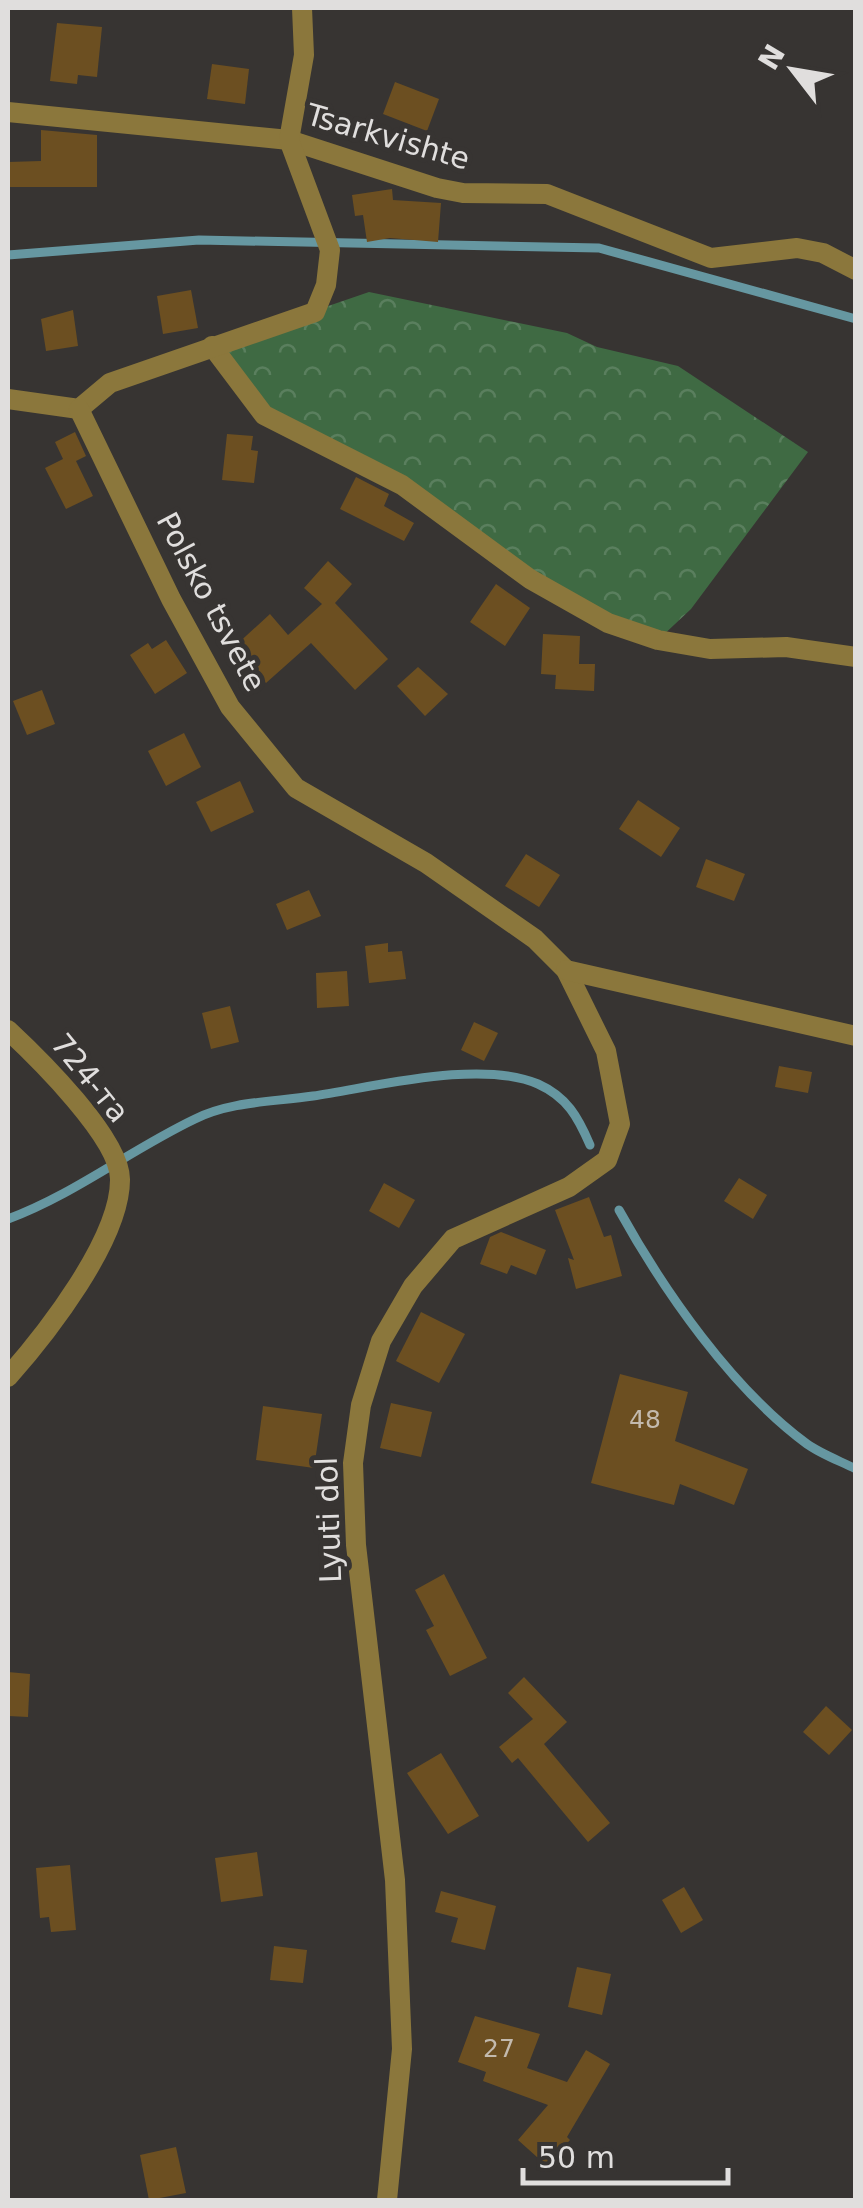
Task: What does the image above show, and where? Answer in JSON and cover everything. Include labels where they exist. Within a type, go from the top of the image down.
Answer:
[{"type":"street","points":[[8,399],[79,408],[110,384],[315,312],[326,284],[330,250],[289,140],[304,55],[302,8]]},
{"type":"street","name":"Tsarkvishte","points":[[8,112],[289,140],[437,188],[463,193],[547,194],[711,258],[798,248],[823,253],[856,270]]},
{"type":"street","points":[[212,346],[264,416],[402,485],[530,579],[608,623],[658,640],[710,648],[786,647],[856,657]]},
{"type":"street","name":"Polsko tsvete","points":[[79,408],[171,600],[230,707],[296,788],[426,863],[535,939],[566,970]]},
{"type":"street","points":[[566,970],[856,1036]]},
{"type":"street","name":"Lyuti dol","points":[[387,2200],[402,2050],[394,1880],[356,1544],[354,1463],[361,1405],[381,1342],[413,1286],[453,1239],[570,1188],[608,1160],[620,1124],[606,1051],[566,970]]},
{"type":"street","name":"724-та","points":[[8,1030],[46,1065],[108,1149],[121,1179],[106,1232],[55,1324],[8,1377]]},
{"type":"green space","points":[[369,292],[567,333],[597,347],[678,366],[808,452],[691,609],[658,640],[608,623],[402,485],[264,415],[212,346]]},
{"type":"building","points":[[57,23],[102,27],[97,77],[78,75],[77,84],[50,81]]},
{"type":"building","points":[[212,64],[249,69],[245,104],[207,99]]},
{"type":"building","points":[[395,82],[439,99],[427,131],[383,114]]},
{"type":"building","points":[[41,130],[97,135],[97,187],[8,187],[8,162],[41,161]]},
{"type":"building","points":[[392,189],[393,200],[441,203],[438,242],[390,238],[367,242],[363,215],[355,216],[352,195]]},
{"type":"building","points":[[191,290],[198,328],[163,334],[157,296]]},
{"type":"building","points":[[73,310],[78,346],[46,351],[41,319]]},
{"type":"building","points":[[75,432],[86,456],[76,461],[93,496],[66,509],[45,468],[63,459],[55,442]]},
{"type":"building","points":[[227,434],[253,436],[251,450],[258,451],[254,483],[222,480]]},
{"type":"building","points":[[356,477],[389,494],[384,506],[414,523],[404,541],[340,509]]},
{"type":"building","points":[[328,561],[352,584],[335,603],[388,659],[355,690],[311,643],[266,683],[235,646],[270,614],[288,635],[322,604],[304,588]]},
{"type":"building","points":[[496,584],[530,608],[505,646],[470,622]]},
{"type":"building","points":[[543,634],[580,636],[579,664],[595,664],[594,691],[555,689],[556,675],[541,674]]},
{"type":"building","points":[[166,640],[187,673],[155,694],[130,655],[148,643],[152,649]]},
{"type":"building","points":[[418,667],[448,694],[425,716],[397,686]]},
{"type":"building","points":[[42,690],[55,724],[27,735],[13,701]]},
{"type":"building","points":[[184,733],[201,767],[166,786],[148,751]]},
{"type":"building","points":[[240,781],[254,812],[211,832],[196,802]]},
{"type":"building","points":[[638,800],[680,828],[661,857],[619,829]]},
{"type":"building","points":[[526,854],[560,875],[539,907],[505,886]]},
{"type":"building","points":[[706,859],[745,874],[734,901],[696,887]]},
{"type":"building","points":[[309,890],[321,916],[287,930],[276,904]]},
{"type":"building","points":[[388,943],[388,952],[402,951],[406,979],[369,983],[365,946]]},
{"type":"building","points":[[347,971],[349,1006],[317,1008],[316,973]]},
{"type":"building","points":[[230,1006],[239,1042],[211,1049],[202,1013]]},
{"type":"building","points":[[474,1022],[498,1033],[484,1061],[461,1050]]},
{"type":"building","points":[[779,1066],[812,1072],[808,1093],[775,1087]]},
{"type":"building","points":[[739,1178],[767,1195],[753,1219],[724,1201]]},
{"type":"building","points":[[384,1183],[415,1200],[399,1228],[369,1211]]},
{"type":"building","points":[[589,1197],[604,1237],[611,1235],[622,1276],[576,1289],[568,1258],[574,1260],[555,1210]]},
{"type":"building","points":[[501,1232],[546,1250],[536,1275],[511,1265],[507,1274],[480,1264],[490,1237]]},
{"type":"building","points":[[421,1312],[465,1334],[439,1383],[396,1361]]},
{"type":"building","points":[[620,1374],[688,1392],[675,1441],[748,1469],[734,1505],[680,1484],[674,1505],[591,1483]]},
{"type":"building","points":[[391,1403],[432,1412],[421,1457],[380,1448]]},
{"type":"building","points":[[263,1406],[322,1414],[314,1468],[256,1460]]},
{"type":"building","points":[[444,1574],[487,1658],[450,1676],[426,1630],[434,1626],[415,1590]]},
{"type":"building","points":[[8,1672],[30,1674],[28,1717],[8,1716]]},
{"type":"building","points":[[524,1677],[567,1722],[544,1744],[610,1823],[588,1842],[518,1758],[512,1763],[499,1747],[533,1719],[508,1693]]},
{"type":"building","points":[[826,1706],[852,1730],[829,1755],[803,1732]]},
{"type":"building","points":[[441,1753],[479,1816],[448,1834],[407,1773]]},
{"type":"building","points":[[257,1852],[263,1896],[221,1902],[215,1858]]},
{"type":"building","points":[[70,1865],[76,1930],[51,1932],[49,1917],[40,1918],[36,1868]]},
{"type":"building","points":[[684,1887],[703,1920],[681,1933],[662,1900]]},
{"type":"building","points":[[441,1891],[496,1906],[485,1950],[451,1942],[458,1918],[435,1912]]},
{"type":"building","points":[[274,1946],[307,1950],[303,1983],[270,1980]]},
{"type":"building","points":[[577,1967],[611,1974],[602,2015],[568,2007]]},
{"type":"building","points":[[475,2016],[540,2034],[527,2068],[567,2082],[586,2050],[610,2064],[567,2137],[570,2140],[547,2166],[518,2140],[548,2105],[483,2081],[486,2072],[458,2062]]},
{"type":"building","points":[[176,2147],[186,2193],[149,2200],[140,2155]]},
{"type":"waterway","points":[[8,255],[199,240],[599,248],[856,319]]},
{"type":"waterway","points":[[8,1219],[209,1113],[238,1105],[427,1077],[487,1074],[538,1084],[557,1095],[570,1109],[590,1145]]},
{"type":"waterway","points":[[619,1210],[678,1305],[752,1396],[807,1444],[856,1469]]}]
